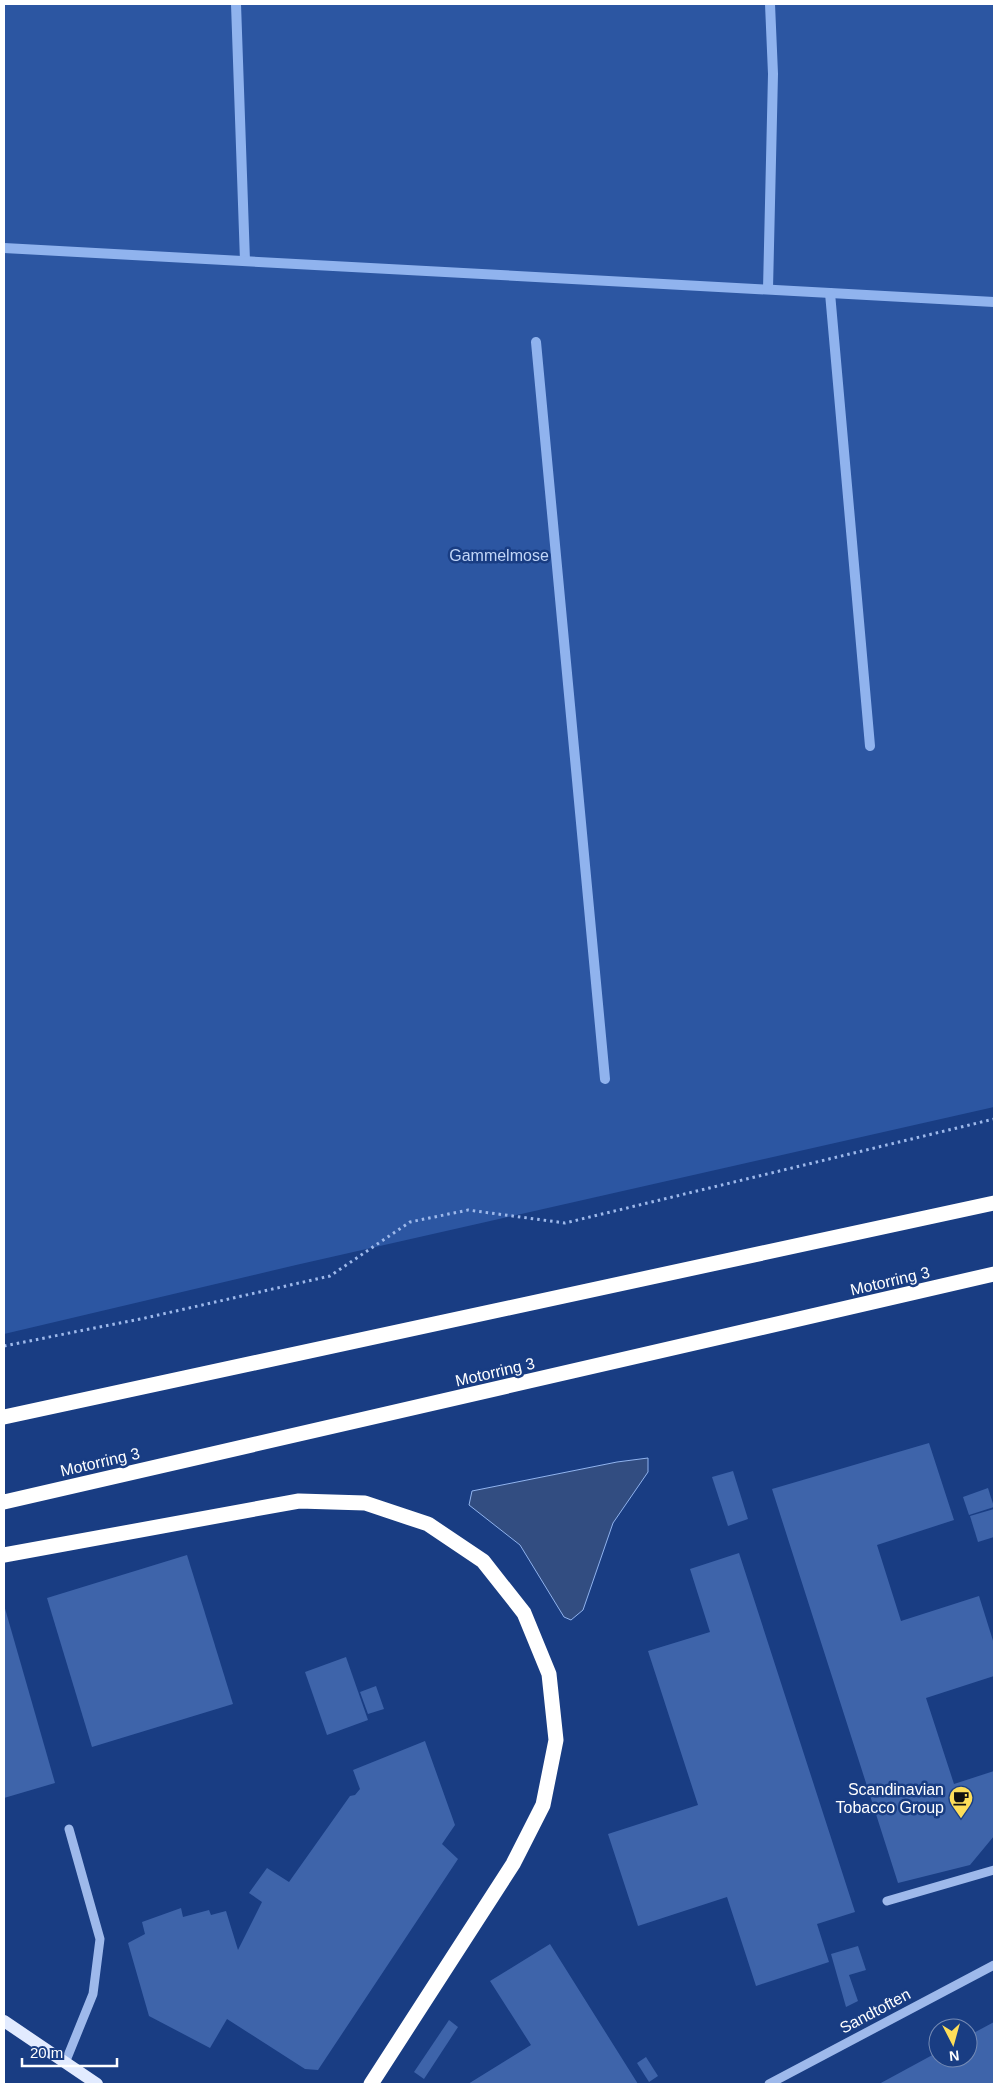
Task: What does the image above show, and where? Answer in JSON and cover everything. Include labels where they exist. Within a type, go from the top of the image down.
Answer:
[{"type":"highway","points":[[4,1417],[994,1203]]},
{"type":"highway","name":"Motorring 3","points":[[4,1502],[994,1274]]},
{"type":"highway","points":[[4,1555],[299,1501],[365,1503],[428,1524],[483,1561],[524,1613],[549,1674],[556,1740],[543,1805],[513,1864],[371,2084]]},
{"type":"main road","points":[[4,2022],[97,2084]]},
{"type":"street","points":[[65,2063],[93,1994],[100,1939],[69,1829]]},
{"type":"street","points":[[888,1901],[994,1870]]},
{"type":"street","name":"Sandtoften","points":[[769,2084],[994,1965]]},
{"type":"path","points":[[4,1346],[145,1318],[330,1276],[410,1222],[468,1210],[564,1223],[994,1119]]},
{"type":"green space","name":"Gammelmose","points":[[4,4],[994,4],[994,1107],[296,1265],[4,1334]]},
{"type":"shaded area","points":[[648,1458],[648,1472],[613,1523],[583,1610],[571,1620],[564,1617],[520,1545],[469,1505],[472,1491],[617,1462]]},
{"type":"building","points":[[929,1443],[954,1520],[877,1545],[901,1621],[979,1596],[994,1644],[994,1676],[926,1698],[954,1784],[994,1771],[994,1836],[970,1865],[898,1883],[772,1489]]},
{"type":"building","points":[[733,1471],[748,1519],[728,1526],[712,1477]]},
{"type":"building","points":[[988,1488],[994,1507],[969,1515],[963,1497]]},
{"type":"building","points":[[994,1509],[994,1537],[978,1542],[970,1516]]},
{"type":"building","points":[[739,1553],[855,1912],[817,1924],[829,1962],[756,1986],[727,1897],[638,1926],[608,1834],[698,1805],[648,1651],[710,1632],[690,1569]]},
{"type":"building","points":[[187,1555],[233,1704],[92,1747],[47,1598]]},
{"type":"building","points":[[4,1605],[55,1783],[4,1798]]},
{"type":"building","points":[[346,1657],[368,1720],[327,1735],[305,1672]]},
{"type":"building","points":[[376,1686],[384,1709],[368,1714],[360,1692]]},
{"type":"building","points":[[425,1741],[455,1825],[442,1844],[458,1859],[318,2070],[305,2069],[227,2019],[210,2048],[149,2016],[128,1943],[145,1934],[142,1922],[181,1908],[183,1917],[209,1910],[211,1915],[226,1911],[238,1950],[262,1902],[249,1893],[267,1868],[289,1882],[350,1796],[355,1795],[360,1789],[353,1770]]},
{"type":"building","points":[[550,1944],[638,2084],[468,2084],[531,2045],[490,1981]]},
{"type":"building","points":[[858,1946],[866,1970],[849,1975],[858,2001],[846,2007],[831,1954]]},
{"type":"building","points":[[449,2020],[458,2027],[424,2079],[414,2072]]},
{"type":"building","points":[[994,2022],[994,2084],[879,2084],[928,2057],[928,2068],[978,2068],[978,2031]]},
{"type":"building","points":[[646,2057],[658,2076],[649,2082],[637,2063]]},
{"type":"waterway","points":[[236,4],[245,261]]},
{"type":"waterway","points":[[768,289],[773,74],[770,4]]},
{"type":"waterway","points":[[4,248],[994,302]]},
{"type":"waterway","points":[[830,293],[870,746]]},
{"type":"waterway","points":[[536,342],[605,1079]]},
{"type":"place","name":"Scandinavian Tobacco Group","points":[[961,1819]]}]
